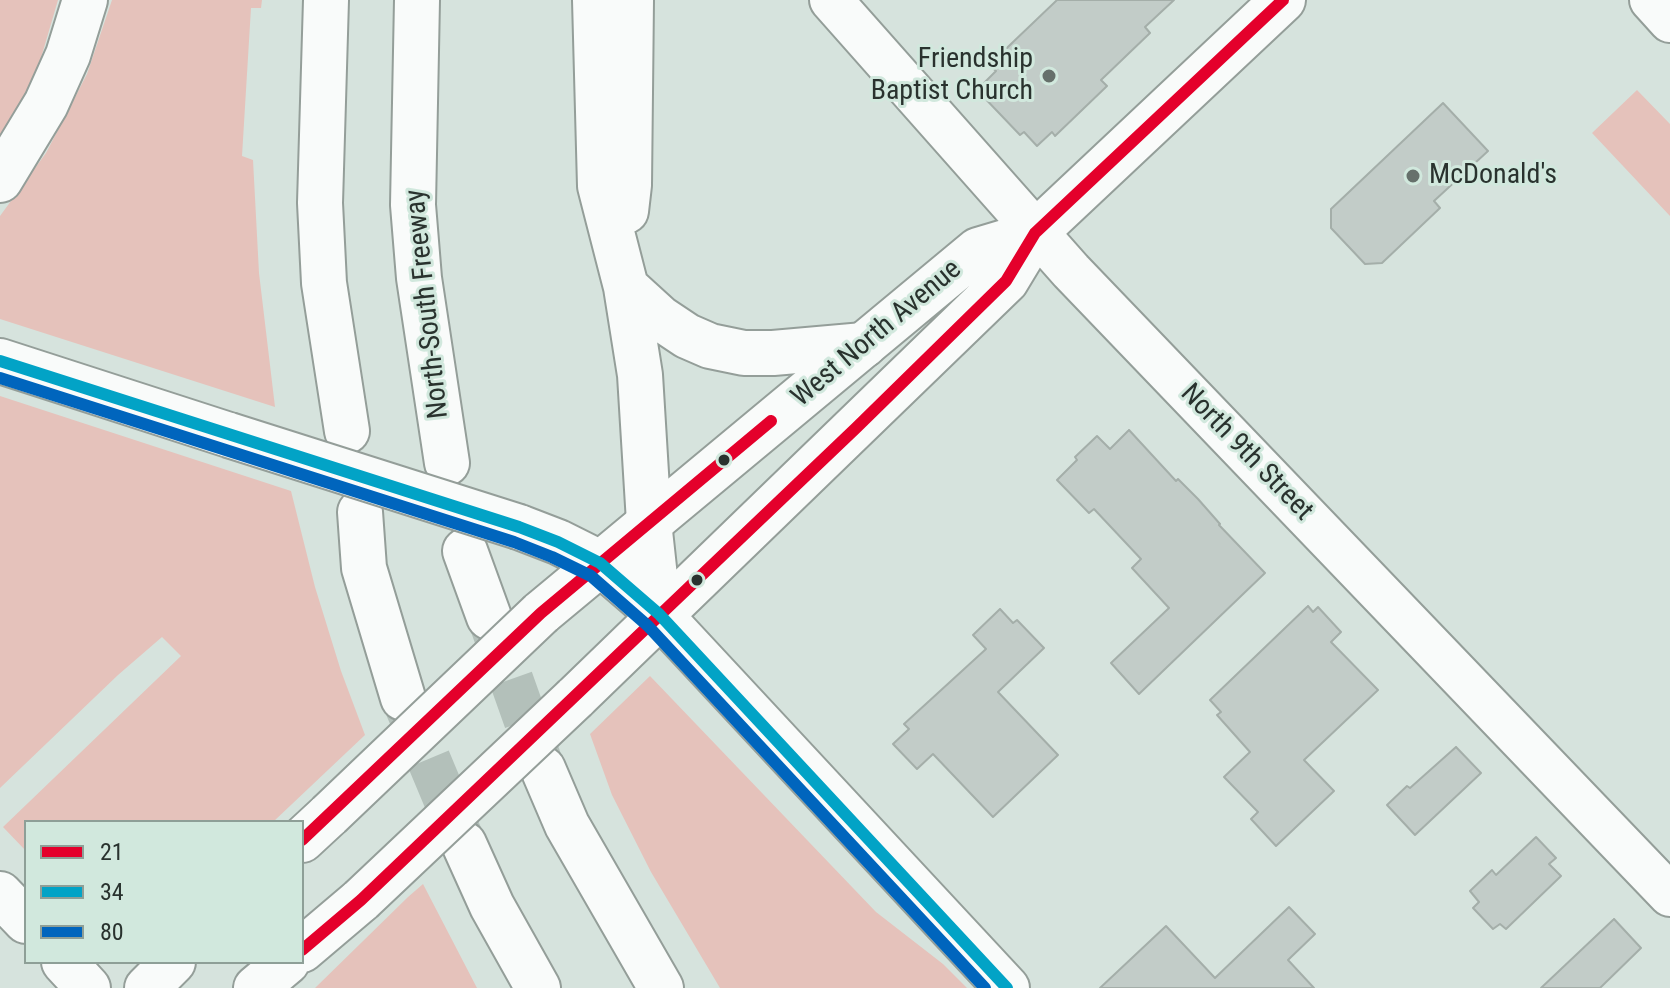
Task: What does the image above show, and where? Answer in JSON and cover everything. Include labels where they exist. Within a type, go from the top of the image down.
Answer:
[{"type":"main road","points":[[0,180],[46,104],[68,55],[85,0]]},
{"type":"main road","points":[[326,0],[320,203],[324,283],[347,431]]},
{"type":"main road","name":"North-South Freeway","points":[[417,0],[413,205],[419,278],[447,463]]},
{"type":"main road","points":[[595,0],[600,186],[623,274],[640,375],[649,522],[659,614]]},
{"type":"main road","points":[[631,0],[629,185],[623,274],[660,318],[687,336],[710,346],[744,353],[773,353],[864,345]]},
{"type":"main road","name":"West North Avenue","points":[[304,948],[361,900],[575,698],[1006,281],[1035,233],[1283,0]]},
{"type":"main road","name":"West North Avenue","points":[[316,828],[541,613],[649,522],[978,250],[1035,233]]},
{"type":"main road","points":[[0,361],[519,527],[600,563],[659,614],[1007,988]]},
{"type":"main road","points":[[360,512],[364,568],[403,698]]},
{"type":"main road","points":[[465,551],[489,617]]},
{"type":"main road","points":[[543,769],[567,825],[661,988]]},
{"type":"main road","points":[[464,844],[492,906],[538,988]]},
{"type":"main road","points":[[0,894],[24,919]]},
{"type":"main road","points":[[66,964],[88,988]]},
{"type":"main road","points":[[147,988],[171,964]]},
{"type":"main road","points":[[256,988],[285,964]]},
{"type":"street","points":[[1651,0],[1670,21]]},
{"type":"street","name":"North 9th Street","points":[[831,1],[1035,233],[1670,895]]},
{"type":"shaded area","points":[[0,0],[58,0],[41,58],[0,143]]},
{"type":"shaded area","points":[[112,0],[262,0],[261,8],[251,8],[242,156],[253,160],[259,273],[275,407],[0,319],[0,216],[46,153],[87,74]]},
{"type":"shaded area","points":[[1637,90],[1670,124],[1670,216],[1592,133]]},
{"type":"shaded area","points":[[0,396],[291,491],[315,587],[365,735],[275,820],[24,820],[24,849],[3,827],[181,656],[162,637],[0,788]]},
{"type":"shaded area","points":[[650,676],[876,912],[943,964],[967,988],[720,988],[651,872],[612,795],[590,734]]},
{"type":"shaded area","points":[[423,884],[477,988],[315,988],[408,897]]},
{"type":"building","name":"Friendship Baptist Church","points":[[1057,0],[1174,0],[1145,27],[1150,33],[1101,80],[1107,86],[1055,136],[1052,132],[1037,146],[1024,132],[1020,135],[977,90],[996,71],[989,65]]},
{"type":"building","name":"McDonald's","points":[[1443,103],[1488,151],[1434,201],[1440,208],[1382,263],[1365,264],[1331,228],[1331,209]]},
{"type":"building","points":[[1129,430],[1176,481],[1178,479],[1198,499],[1265,573],[1139,694],[1111,663],[1169,608],[1132,568],[1141,559],[1094,509],[1089,513],[1057,480],[1097,436],[1110,449]]},
{"type":"building","points":[[1308,606],[1313,612],[1318,607],[1341,632],[1331,642],[1378,690],[1304,760],[1334,791],[1276,846],[1251,819],[1258,812],[1224,777],[1250,752],[1217,715],[1221,712],[1210,700]]},
{"type":"building","points":[[1000,609],[1013,623],[1017,620],[1044,648],[998,692],[1058,755],[993,817],[933,754],[917,769],[893,744],[909,729],[904,724],[986,649],[973,635]]},
{"type":"building","points":[[1456,747],[1481,773],[1415,835],[1387,805]]},
{"type":"building","points":[[1536,837],[1556,858],[1549,864],[1561,876],[1506,929],[1500,924],[1493,929],[1473,908],[1479,902],[1470,891],[1492,870],[1496,875]]},
{"type":"building","points":[[1289,907],[1315,934],[1288,960],[1314,988],[1100,988],[1166,926],[1215,978]]},
{"type":"building","points":[[1614,919],[1641,948],[1600,988],[1541,988]]},
{"type":"tunnel","points":[[489,617],[543,769]]},
{"type":"tunnel","points":[[403,698],[464,844]]},
{"type":"transit line","name":"21","points":[[304,948],[361,900],[856,428],[1006,281],[1035,233],[1283,0]]},
{"type":"transit line","name":"34","points":[[0,361],[519,527],[600,563],[659,614],[1007,988]]},
{"type":"transit line","name":"80","points":[[0,378],[514,542],[591,576],[648,626],[985,988]]},
{"type":"transit line","name":"21","points":[[304,838],[541,613],[771,421]]},
{"type":"place","name":"Friendship Baptist Church","points":[[1049,76]]},
{"type":"place","name":"McDonald's","points":[[1413,176]]}]
